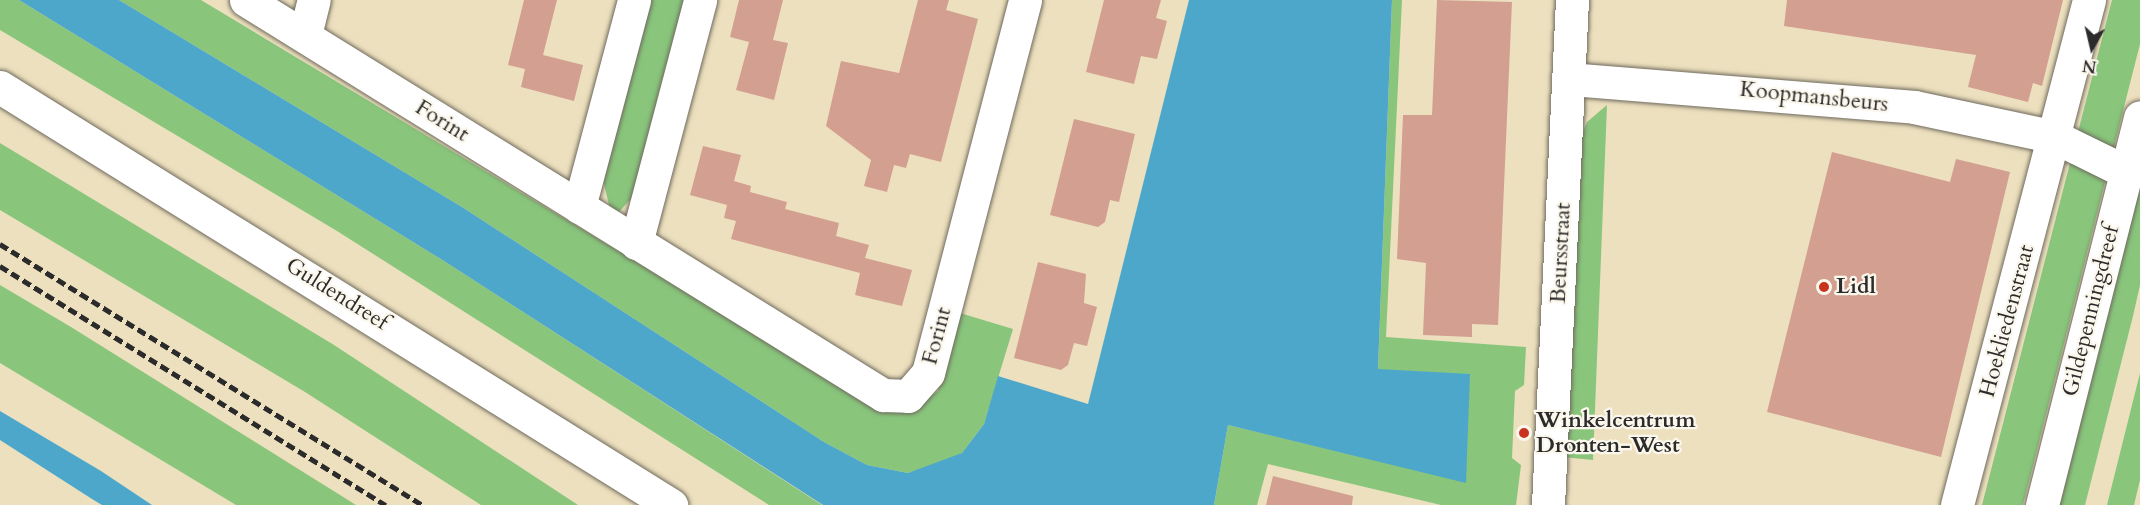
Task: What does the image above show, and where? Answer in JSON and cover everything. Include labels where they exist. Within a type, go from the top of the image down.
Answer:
[{"type":"street","name":"Forint","points":[[246,0],[883,395],[908,396],[928,373],[1025,0]]},
{"type":"street","points":[[305,35],[314,0]]},
{"type":"street","points":[[579,207],[634,0]]},
{"type":"street","points":[[636,243],[700,0]]},
{"type":"street","name":"Beursstraat","points":[[1548,505],[1572,0]]},
{"type":"street","points":[[2055,137],[2089,0]]},
{"type":"street","name":"Koopmansbeurs","points":[[1569,79],[1914,107],[2055,137],[2126,172]]},
{"type":"street","name":"Guldendreef","points":[[0,87],[671,505]]},
{"type":"street","name":"Gildepenningdreef","points":[[2042,505],[2140,117]]},
{"type":"street","name":"Hoekliedenstraat","points":[[1957,505],[2055,137]]},
{"type":"green space","points":[[0,0],[19,0],[444,261],[822,505],[769,505],[337,231],[0,30]]},
{"type":"green space","points":[[119,0],[201,0],[886,412],[913,408],[938,391],[960,313],[1013,329],[984,424],[962,453],[941,464],[908,473],[867,465],[824,442],[462,207]]},
{"type":"green space","points":[[649,0],[690,0],[641,188],[617,214],[610,209],[603,180]]},
{"type":"green space","points":[[1392,0],[1402,0],[1386,337],[1526,347],[1524,385],[1515,391],[1512,458],[1521,465],[1516,505],[1441,505],[1268,464],[1257,505],[1214,505],[1228,425],[1466,482],[1378,369]]},
{"type":"green space","points":[[2112,0],[2140,0],[2140,44],[2023,505],[1982,505]]},
{"type":"green space","points":[[1607,105],[1593,460],[1563,457],[1573,158],[1587,122]]},
{"type":"green space","points":[[0,143],[334,345],[578,505],[481,505],[305,392],[0,210]]},
{"type":"green space","points":[[2140,164],[2140,285],[2133,316],[2085,505],[2056,505]]},
{"type":"green space","points":[[0,285],[356,505],[236,505],[0,363]]},
{"type":"green space","points":[[2140,373],[2140,480],[2134,505],[2107,505]]},
{"type":"water","points":[[19,0],[119,0],[462,207],[824,442],[867,465],[908,473],[962,453],[984,424],[998,376],[1088,404],[1189,0],[1392,0],[1378,369],[1470,374],[1466,483],[1228,425],[1214,505],[823,505],[444,261]]},
{"type":"water","points":[[0,411],[101,471],[152,505],[102,505],[92,499],[0,440]]},
{"type":"building","points":[[524,0],[557,0],[543,55],[583,65],[574,101],[521,87],[525,69],[508,65]]},
{"type":"building","points":[[739,0],[783,0],[773,40],[788,43],[774,100],[736,90],[749,42],[730,37]]},
{"type":"building","points":[[918,0],[949,0],[946,10],[978,19],[941,162],[910,154],[906,168],[894,165],[887,192],[864,186],[871,160],[826,126],[841,61],[899,73]]},
{"type":"building","points":[[1104,0],[1161,0],[1156,18],[1167,21],[1157,59],[1141,56],[1134,84],[1086,72]]},
{"type":"building","points":[[1437,0],[1512,2],[1498,325],[1472,324],[1472,337],[1423,335],[1426,263],[1397,259],[1403,115],[1432,115]]},
{"type":"building","points":[[1787,0],[2063,0],[2042,86],[2033,83],[2028,102],[1968,87],[1976,55],[1784,26]]},
{"type":"building","points":[[1074,119],[1135,134],[1119,202],[1110,200],[1105,222],[1098,227],[1050,215]]},
{"type":"building","points":[[703,146],[741,155],[734,181],[751,186],[750,192],[787,202],[785,209],[839,223],[836,236],[869,245],[865,258],[912,270],[902,306],[855,295],[860,273],[731,239],[736,221],[724,218],[727,205],[690,195]]},
{"type":"building","points":[[1832,152],[1950,182],[1956,159],[2010,172],[1941,457],[1767,412]]},
{"type":"building","points":[[1038,262],[1086,274],[1084,303],[1097,307],[1087,346],[1074,343],[1068,365],[1061,370],[1014,358]]},
{"type":"building","points":[[1273,476],[1353,496],[1352,505],[1266,505]]},
{"type":"railway","points":[[0,244],[422,505]]},
{"type":"railway","points":[[0,266],[386,505]]},
{"type":"place","name":"Lidl","points":[[1824,287]]},
{"type":"place","name":"Winkelcentrum Dronten-West","points":[[1524,433]]}]
